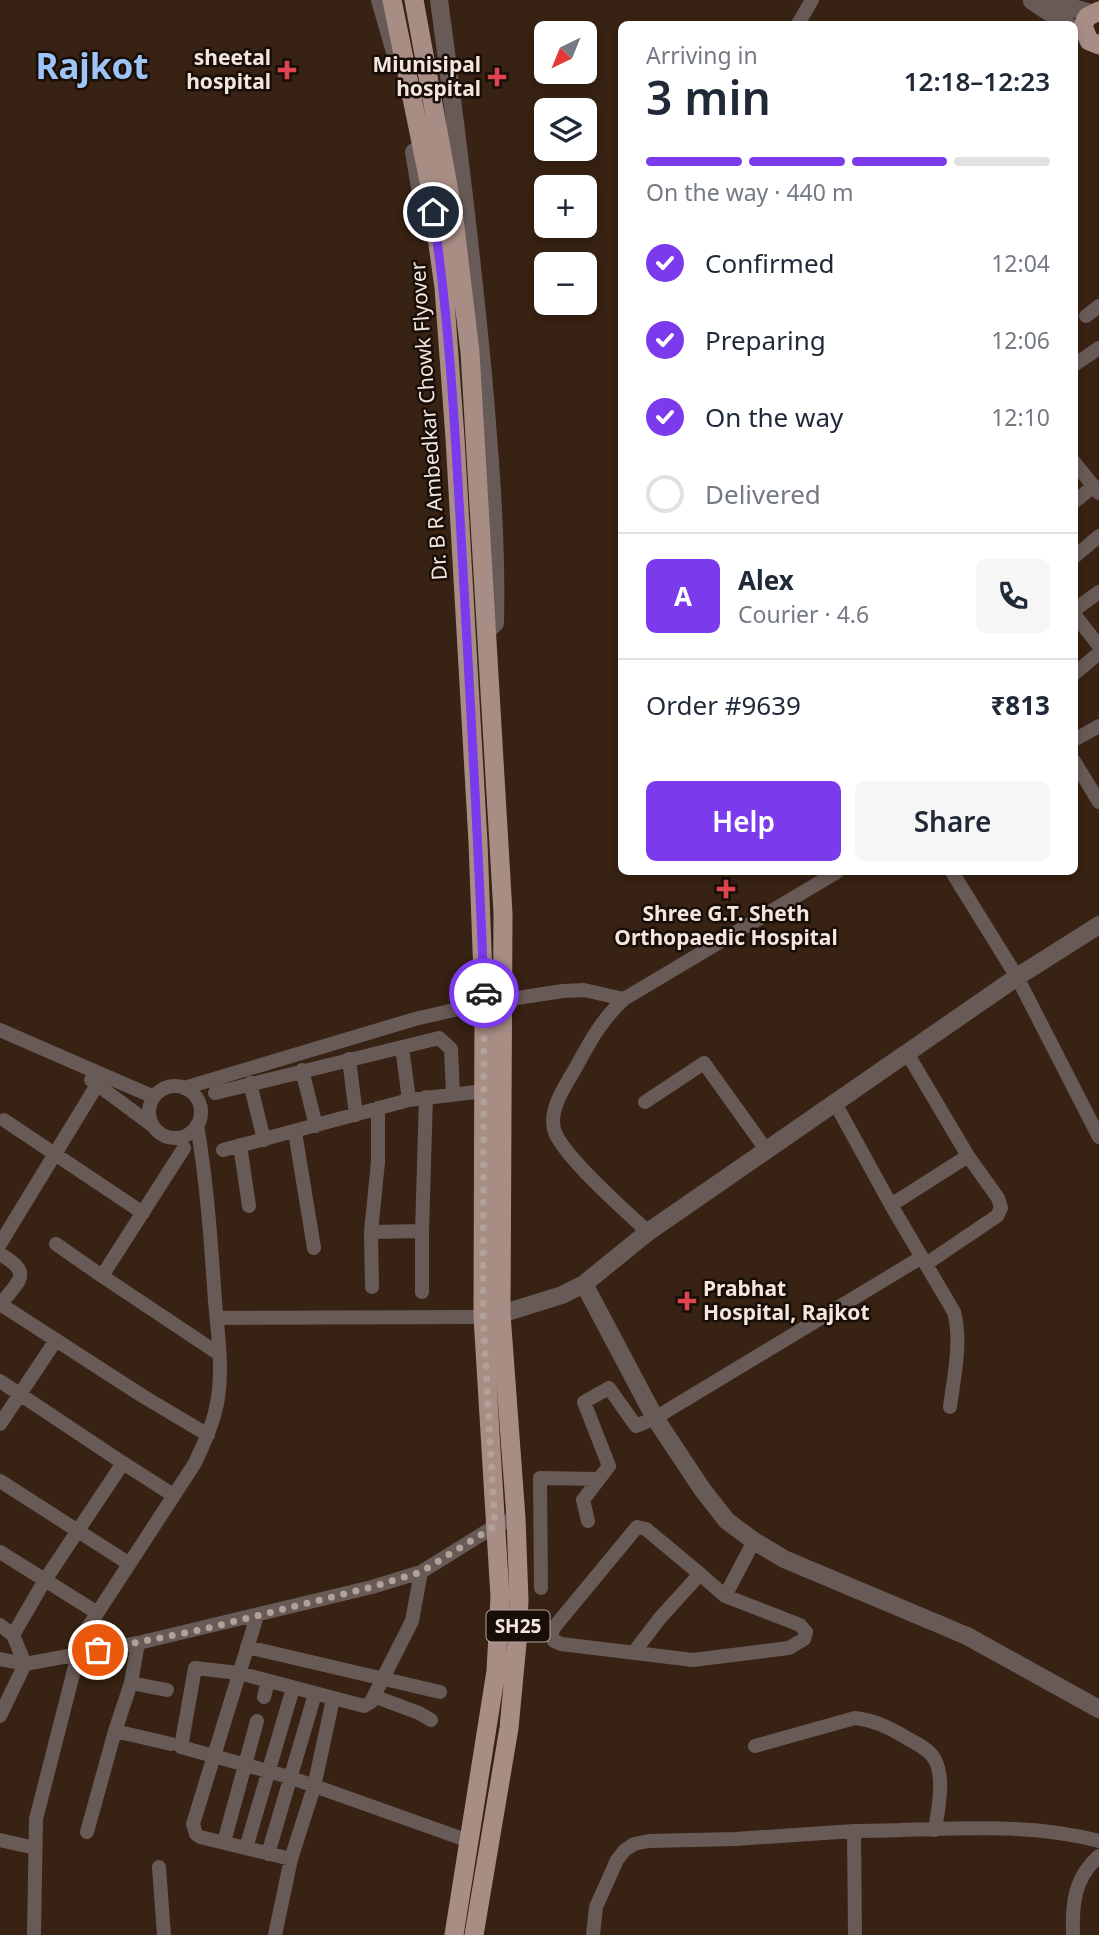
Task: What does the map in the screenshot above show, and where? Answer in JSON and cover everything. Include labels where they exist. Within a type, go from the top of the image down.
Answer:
[{"type":"main road","name":"Dr. B R Ambedkar Chowk Flyover","points":[[392,0],[430,186],[444,288],[467,632]]},
{"type":"main road","name":"Dr. B R Ambedkar Chowk Flyover","points":[[414,0],[463,284],[473,389],[488,628]]},
{"type":"main road","points":[[1087,16],[1089,41],[1099,45]]},
{"type":"main road","name":"SH25","points":[[474,1935],[509,1728],[519,1600],[516,1518],[492,1315],[484,1091],[503,913],[488,628]]},
{"type":"main road","name":"SH25","points":[[454,1935],[496,1671],[500,1630],[495,1526],[492,1315],[493,1002],[476,791],[467,632]]},
{"type":"street","points":[[380,0],[399,66],[437,283],[461,627],[467,632]]},
{"type":"street","points":[[439,0],[470,239],[488,438],[496,591],[495,623],[488,628]]},
{"type":"street","points":[[799,21],[812,0]]},
{"type":"street","points":[[1031,1],[1066,6],[1087,16]]},
{"type":"street","points":[[1031,1],[1087,16]]},
{"type":"street","points":[[1086,316],[1099,306]]},
{"type":"street","points":[[1078,362],[1099,348]]},
{"type":"street","points":[[1078,467],[1096,490],[1078,500]]},
{"type":"street","points":[[1078,554],[1099,536]]},
{"type":"street","points":[[1078,609],[1099,592]]},
{"type":"street","points":[[1078,617],[1099,646]]},
{"type":"street","points":[[1078,671],[1099,653]]},
{"type":"street","points":[[1078,738],[1099,726]]},
{"type":"street","points":[[1078,768],[1099,802]]},
{"type":"street","points":[[648,1232],[564,1150],[554,1130],[554,1116],[561,1094],[607,1014],[624,999],[833,875]]},
{"type":"street","points":[[954,875],[1017,976],[1099,1137]]},
{"type":"street","points":[[217,1318],[492,1315],[562,1295],[584,1284],[648,1232],[767,1152],[1017,976],[1099,925]]},
{"type":"street","points":[[155,1128],[149,1109],[154,1097],[167,1087],[184,1088],[415,1019],[493,1002],[584,990],[624,999]]},
{"type":"street","points":[[0,1030],[154,1097]]},
{"type":"street","points":[[215,1093],[439,1038],[451,1049],[453,1094]]},
{"type":"street","points":[[402,1047],[410,1100]]},
{"type":"street","points":[[588,1521],[583,1500],[609,1466],[584,1402],[609,1388],[636,1426],[655,1418],[996,1216],[1001,1208],[998,1198],[968,1156],[907,1054]]},
{"type":"street","points":[[65,1059],[162,1135],[181,1143],[205,1173]]},
{"type":"street","points":[[349,1059],[356,1115]]},
{"type":"street","points":[[645,1102],[704,1063],[767,1152]]},
{"type":"street","points":[[302,1070],[316,1126]]},
{"type":"street","points":[[250,1083],[264,1140]]},
{"type":"street","points":[[0,1244],[97,1085]]},
{"type":"street","points":[[102,1276],[143,1213],[181,1143],[197,1125],[200,1105],[195,1096],[184,1088]]},
{"type":"street","points":[[223,1150],[410,1100],[484,1091]]},
{"type":"street","points":[[422,1292],[426,1097]]},
{"type":"street","points":[[835,1103],[954,1312],[958,1325],[950,1406]]},
{"type":"street","points":[[372,1287],[371,1232],[378,1162],[378,1108]]},
{"type":"street","points":[[1,1122],[143,1213]]},
{"type":"street","points":[[34,1935],[36,1819],[83,1635],[195,1463],[217,1406],[217,1318],[205,1173],[197,1125]]},
{"type":"street","points":[[295,1132],[314,1248]]},
{"type":"street","points":[[240,1145],[249,1206]]},
{"type":"street","points":[[891,1205],[968,1156]]},
{"type":"street","points":[[371,1232],[422,1231]]},
{"type":"street","points":[[56,1244],[219,1354]]},
{"type":"street","points":[[0,1254],[17,1264],[21,1271],[21,1278],[0,1305],[208,1435]]},
{"type":"street","points":[[584,1284],[655,1418],[689,1471],[727,1521],[784,1559],[967,1636],[1099,1709]]},
{"type":"street","points":[[0,1424],[56,1340]]},
{"type":"street","points":[[0,1381],[173,1495]]},
{"type":"street","points":[[13,1635],[45,1580],[123,1463]]},
{"type":"street","points":[[541,1588],[540,1478],[600,1479]]},
{"type":"street","points":[[0,1481],[128,1563]]},
{"type":"street","points":[[0,1659],[25,1664],[138,1643],[372,1587],[421,1572],[495,1526],[516,1518]]},
{"type":"street","points":[[636,1527],[646,1529],[700,1574],[725,1596],[800,1625],[806,1632],[804,1639],[789,1648],[693,1660],[554,1641],[551,1633],[636,1527]]},
{"type":"street","points":[[725,1596],[754,1541]]},
{"type":"street","points":[[0,1552],[96,1612]]},
{"type":"street","points":[[421,1572],[412,1621],[376,1697],[364,1706],[239,1674],[195,1668],[181,1747],[289,1777],[469,1841]]},
{"type":"street","points":[[635,1652],[660,1618],[700,1574]]},
{"type":"street","points":[[257,1616],[192,1824],[200,1837],[291,1859]]},
{"type":"street","points":[[0,1625],[13,1635],[25,1664],[0,1716]]},
{"type":"street","points":[[87,1832],[131,1683],[138,1643]]},
{"type":"street","points":[[247,1647],[440,1692]]},
{"type":"street","points":[[264,1697],[268,1681]]},
{"type":"street","points":[[131,1683],[167,1689]]},
{"type":"street","points":[[246,1847],[293,1688]]},
{"type":"street","points":[[268,1854],[315,1694]]},
{"type":"street","points":[[376,1697],[431,1720]]},
{"type":"street","points":[[275,1935],[291,1859],[314,1787],[333,1699]]},
{"type":"street","points":[[755,1746],[855,1718],[869,1719],[891,1728],[922,1746],[935,1759],[939,1773],[935,1830]]},
{"type":"street","points":[[223,1842],[257,1721]]},
{"type":"street","points":[[116,1731],[171,1744]]},
{"type":"street","points":[[593,1935],[596,1907],[617,1860],[634,1844],[649,1841],[735,1839],[854,1831],[1031,1830],[1099,1841]]},
{"type":"street","points":[[854,1831],[855,1935]]},
{"type":"street","points":[[0,1840],[35,1848]]},
{"type":"street","points":[[1073,1935],[1072,1914],[1076,1886],[1085,1870],[1099,1856]]},
{"type":"street","points":[[157,1935],[164,1935],[159,1867]]},
{"type":"way so far","points":[[98,1650],[200,1630],[421,1572],[495,1526],[483,1317],[484,993]]},
{"type":"place","name":"sheetal hospital","points":[[287,70]]},
{"type":"place","name":"Miunisipal hospital","points":[[497,77]]},
{"type":"place","name":"Shree G.T. Sheth Orthopaedic Hospital","points":[[726,889]]},
{"type":"place","name":"Prabhat Hospital, Rajkot","points":[[687,1301]]},
{"type":"district","name":"Rajkot","points":[[92,67]]},
{"type":"route","points":[[433,212],[444,288],[455,438],[476,791],[484,993]]}]
